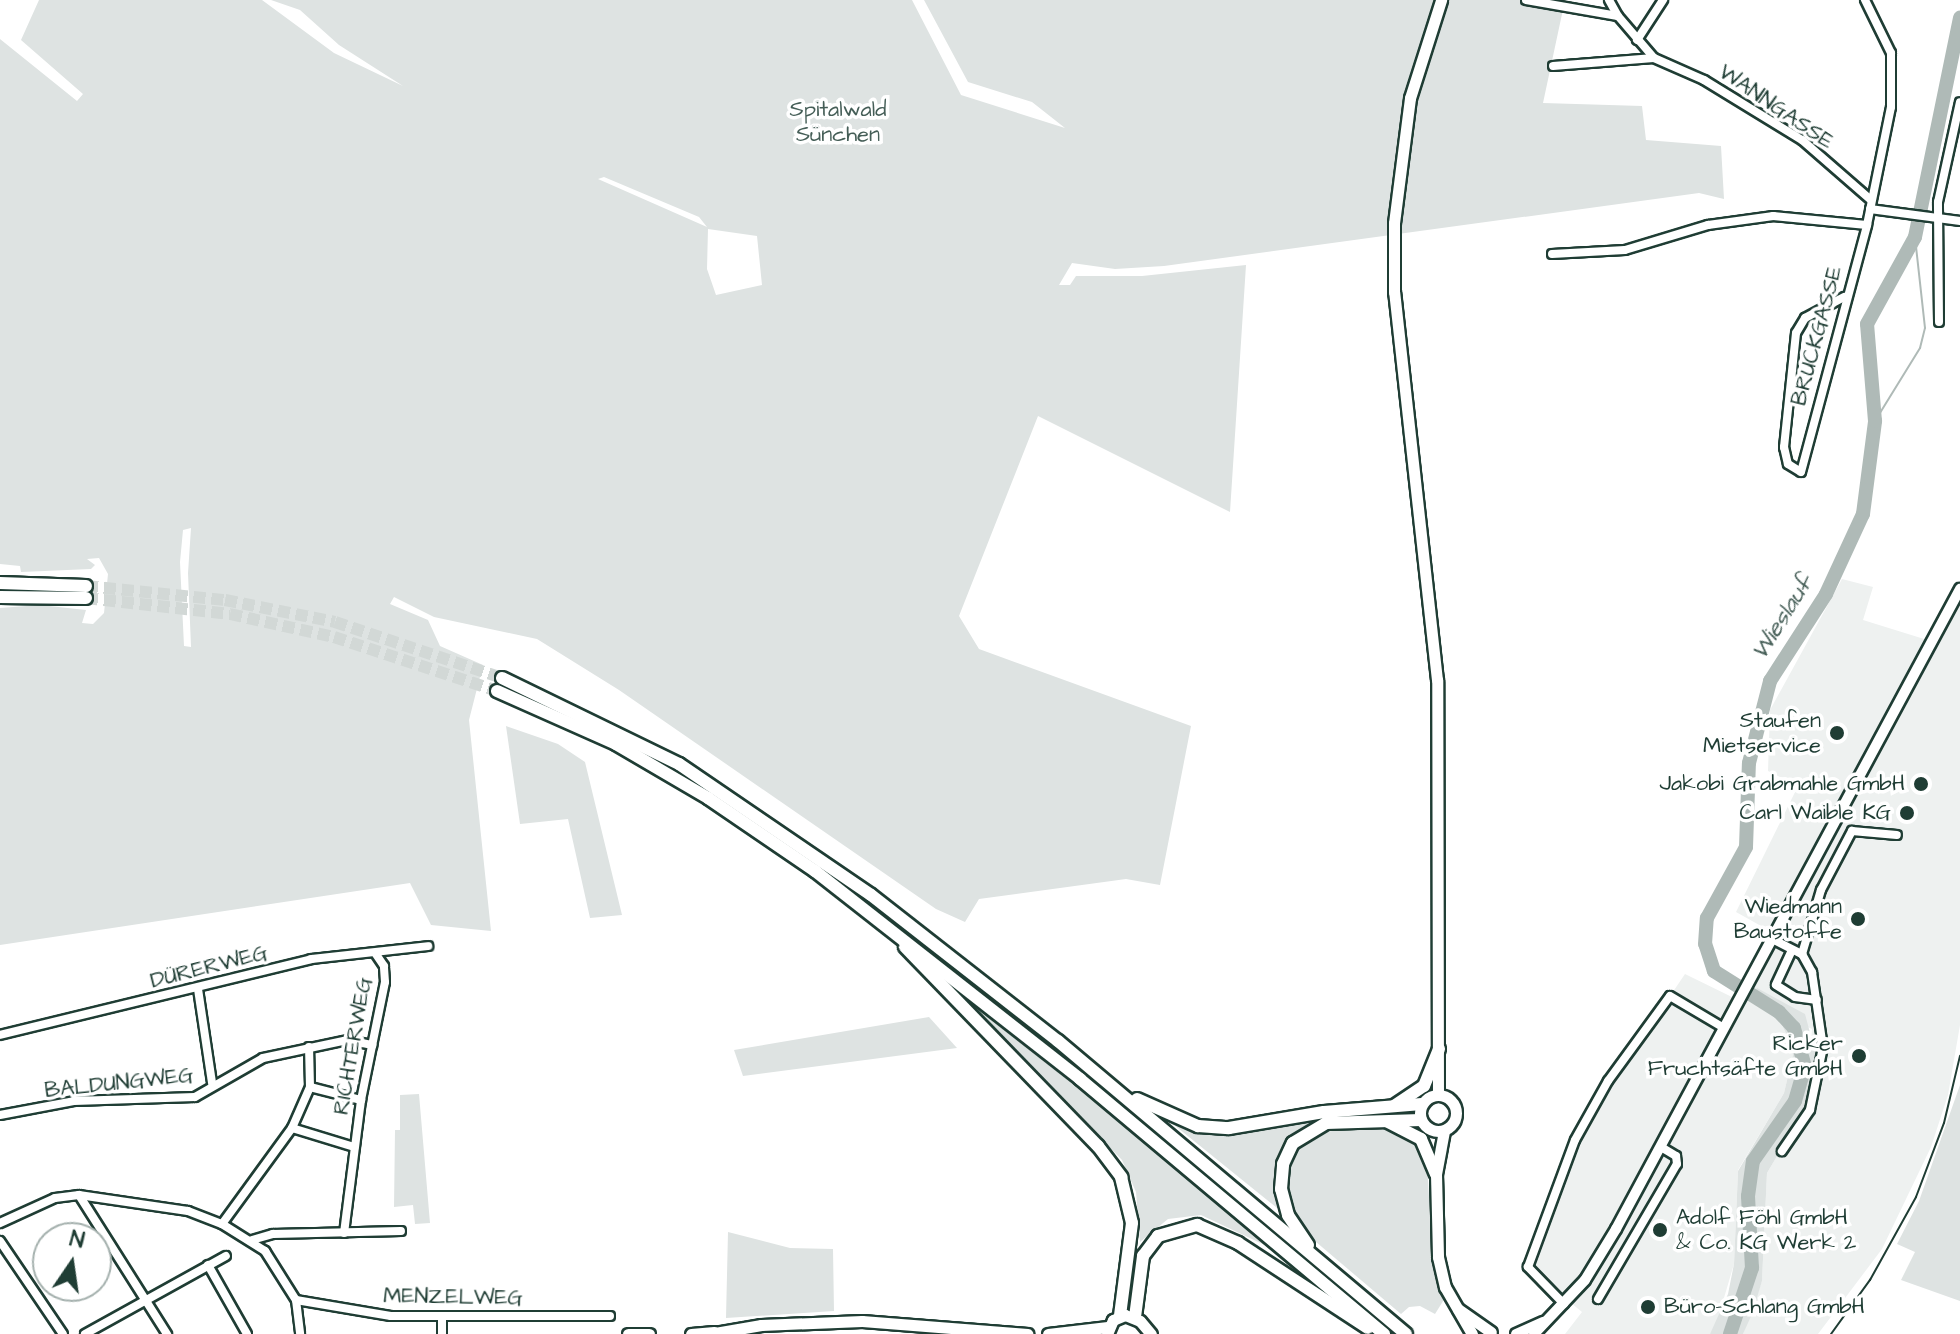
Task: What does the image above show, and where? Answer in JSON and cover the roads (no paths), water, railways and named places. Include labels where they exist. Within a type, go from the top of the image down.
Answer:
[{"type":"highway","points":[[0,583],[86,592],[0,597]]},
{"type":"highway","points":[[502,678],[618,731],[738,801],[871,895],[1314,1254]]},
{"type":"highway","points":[[497,691],[616,744],[708,798],[889,926],[1384,1334]]},
{"type":"highway","points":[[889,926],[1098,1146],[1121,1177],[1132,1223],[1120,1316]]},
{"type":"highway","points":[[1377,1115],[1417,1094],[1439,1049]]},
{"type":"highway","points":[[1100,1078],[1145,1105],[1198,1126],[1229,1128],[1324,1112],[1377,1115],[1425,1125]]},
{"type":"highway","points":[[1377,1334],[1340,1295],[1283,1204],[1280,1175],[1287,1153],[1314,1127],[1422,1104]]},
{"type":"highway","points":[[1377,1115],[1412,1130],[1427,1149],[1436,1174]]},
{"type":"highway","points":[[1135,1317],[1143,1256],[1158,1236],[1197,1225],[1340,1295],[1406,1334]]},
{"type":"main road","points":[[1438,1095],[1441,826],[1433,635],[1425,542],[1394,292],[1397,181],[1410,98],[1441,0]]},
{"type":"main road","points":[[1438,1095],[1422,1104],[1425,1125],[1438,1154]]},
{"type":"main road","points":[[1438,1095],[1455,1107],[1453,1124],[1444,1131],[1438,1154],[1438,1257],[1455,1306],[1472,1334]]},
{"type":"main road","points":[[1425,1125],[1444,1131]]},
{"type":"main road","points":[[1455,1306],[1493,1333]]},
{"type":"main road","points":[[1048,1334],[1107,1331],[1120,1316],[1135,1317],[1148,1333]]},
{"type":"main road","points":[[691,1334],[862,1321],[1027,1334]]},
{"type":"main road","points":[[628,1334],[649,1334]]},
{"type":"street","points":[[1526,0],[1618,16]]},
{"type":"street","name":"WANNGASSE","points":[[1609,0],[1618,16],[1654,58],[1704,80],[1802,140],[1870,204]]},
{"type":"street","points":[[1637,40],[1663,0]]},
{"type":"street","name":"BRUCKGASSE","points":[[1844,297],[1805,318],[1796,333],[1784,447],[1788,464],[1801,472],[1844,297],[1867,225],[1891,107],[1891,53],[1865,0]]},
{"type":"street","name":"WANNGASSE","points":[[1553,66],[1654,58]]},
{"type":"street","points":[[1939,322],[1936,218],[1960,102]]},
{"type":"street","points":[[1870,204],[1903,213],[1960,221]]},
{"type":"street","points":[[1552,254],[1625,250],[1708,225],[1773,216],[1867,225]]},
{"type":"street","points":[[1534,1334],[1564,1304],[1616,1229],[1960,589]]},
{"type":"street","points":[[1782,1151],[1810,1110],[1819,1085],[1823,1047],[1817,1000],[1802,954],[1821,890],[1852,831],[1897,835]]},
{"type":"street","points":[[1772,939],[1802,954]]},
{"type":"street","name":"DÜRERWEG","points":[[0,1035],[311,959],[428,946]]},
{"type":"street","points":[[1792,950],[1776,985],[1795,997],[1817,1000]]},
{"type":"street","name":"RICHTERWEG","points":[[344,1233],[361,1100],[385,982],[384,966],[376,954]]},
{"type":"street","points":[[198,989],[212,1083]]},
{"type":"street","points":[[1564,1304],[1528,1267],[1575,1140],[1608,1081],[1670,996],[1724,1028]]},
{"type":"street","name":"BALDUNGWEG","points":[[0,1115],[74,1101],[195,1097],[212,1083],[263,1058],[348,1040],[372,1045]]},
{"type":"street","points":[[222,1224],[292,1128],[310,1087],[313,1066],[309,1047]]},
{"type":"street","points":[[310,1087],[361,1100]]},
{"type":"street","name":"RICHTERWEG","points":[[292,1128],[354,1147]]},
{"type":"street","points":[[1598,1299],[1618,1257],[1677,1164],[1676,1156],[1661,1147]]},
{"type":"street","points":[[79,1195],[167,1334]]},
{"type":"street","points":[[0,1223],[55,1198],[79,1195],[155,1203],[222,1224],[252,1240],[278,1268],[296,1300],[300,1334]]},
{"type":"street","points":[[252,1240],[401,1231]]},
{"type":"street","points":[[0,1241],[63,1334]]},
{"type":"street","points":[[85,1334],[226,1256]]},
{"type":"street","points":[[208,1265],[247,1334]]},
{"type":"street","name":"MENZELWEG","points":[[296,1300],[391,1316],[610,1316]]},
{"type":"street","points":[[442,1317],[442,1334]]},
{"type":"street","points":[[1516,1334],[1543,1322]]},
{"type":"waterway","name":"Wieslauf","points":[[1730,1334],[1752,1268],[1748,1196],[1753,1161],[1795,1101],[1805,1067],[1794,1028],[1779,1012],[1714,971],[1705,944],[1707,918],[1746,847],[1749,763],[1770,681],[1826,594],[1863,514],[1875,421],[1867,324],[1915,237],[1960,18]]},
{"type":"waterway","points":[[1875,421],[1920,348],[1925,328],[1915,237]]},
{"type":"tunnel","points":[[86,586],[225,600],[335,622],[502,678]]},
{"type":"tunnel","points":[[86,598],[230,614],[334,637],[497,691]]},
{"type":"railway","points":[[1831,1334],[1870,1280],[1916,1197],[1944,1123],[1960,1056]]},
{"type":"place","name":"Staufen Mietservice","points":[[1837,733]]},
{"type":"place","name":"Jakobi Grabmahle GmbH","points":[[1921,784]]},
{"type":"place","name":"Carl Waible KG","points":[[1907,813]]},
{"type":"place","name":"Wiedmann Baustoffe","points":[[1858,919]]},
{"type":"place","name":"Ricker Fruchtsäfte GmbH","points":[[1859,1056]]},
{"type":"place","name":"Adolf Föhl GmbH & Co. KG Werk 2","points":[[1660,1230]]},
{"type":"place","name":"Büro-Schlang GmbH","points":[[1648,1307]]},
{"type":"park label","name":"Spitalwald Sünchen","points":[[838,122]]}]
